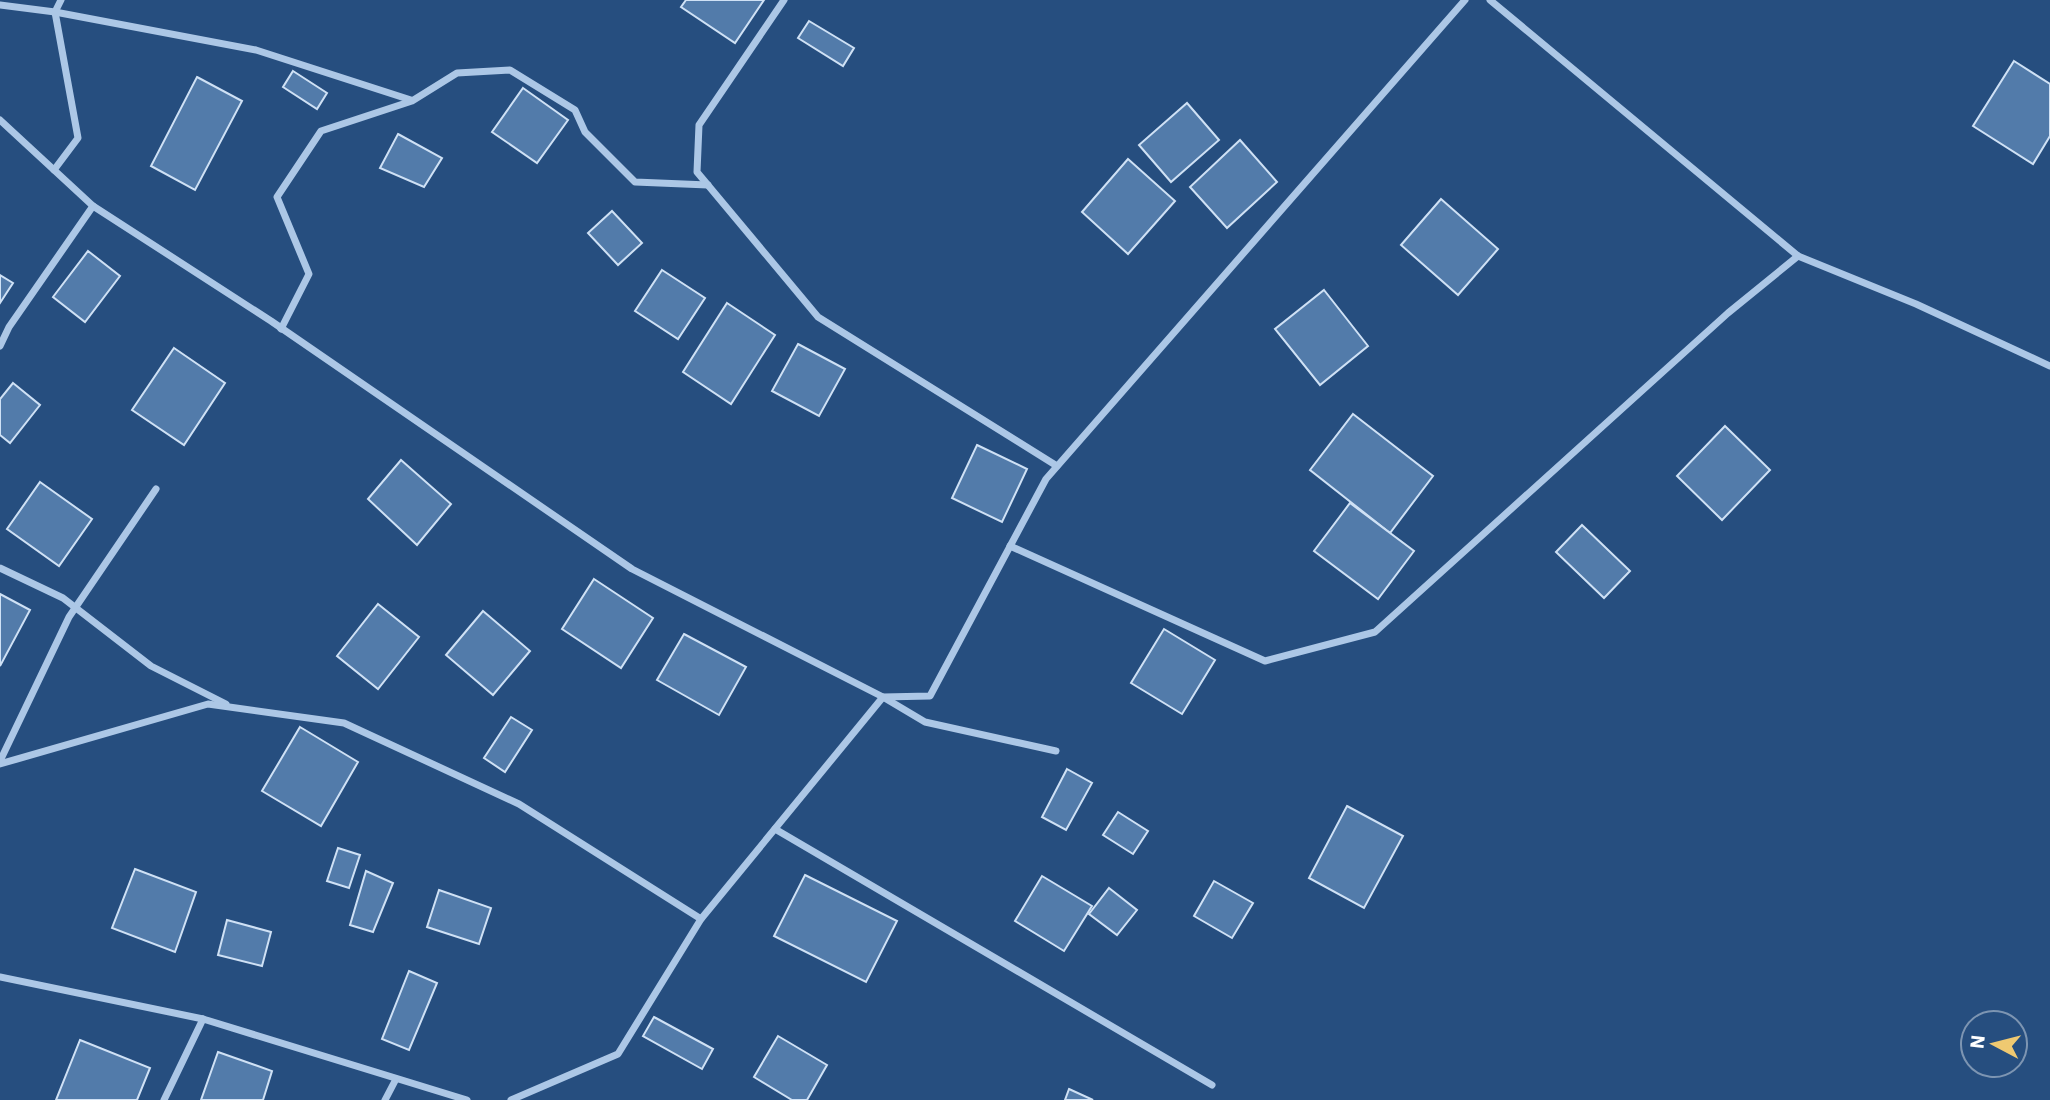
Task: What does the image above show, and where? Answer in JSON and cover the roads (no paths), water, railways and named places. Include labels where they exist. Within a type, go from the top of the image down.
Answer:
[{"type":"street","points":[[54,170],[78,138],[55,12],[61,0]]},
{"type":"street","points":[[784,0],[699,125],[697,172],[818,317],[1057,466]]},
{"type":"street","points":[[1490,0],[1798,256],[1916,304],[2050,366]]},
{"type":"street","points":[[511,1100],[618,1054],[701,919],[883,697],[930,696],[1046,479],[1463,1]]},
{"type":"street","points":[[0,5],[55,12],[256,50],[412,101]]},
{"type":"street","points":[[281,329],[309,274],[277,197],[321,131],[412,101],[457,73],[510,70],[575,110],[585,132],[635,182],[708,185]]},
{"type":"street","points":[[0,120],[93,206],[281,329],[632,569],[883,697],[925,722],[1056,751]]},
{"type":"street","points":[[0,346],[9,327],[93,206]]},
{"type":"street","points":[[1010,546],[1265,661],[1375,632],[1728,313],[1798,256]]},
{"type":"street","points":[[0,762],[75,607],[156,489]]},
{"type":"street","points":[[0,568],[63,598],[151,666],[230,706]]},
{"type":"street","points":[[0,762],[208,704],[344,723],[519,804],[701,919]]},
{"type":"street","points":[[775,829],[1212,1084]]},
{"type":"street","points":[[0,977],[204,1019],[467,1100]]},
{"type":"street","points":[[164,1100],[204,1019]]},
{"type":"street","points":[[385,1100],[396,1079]]}]
